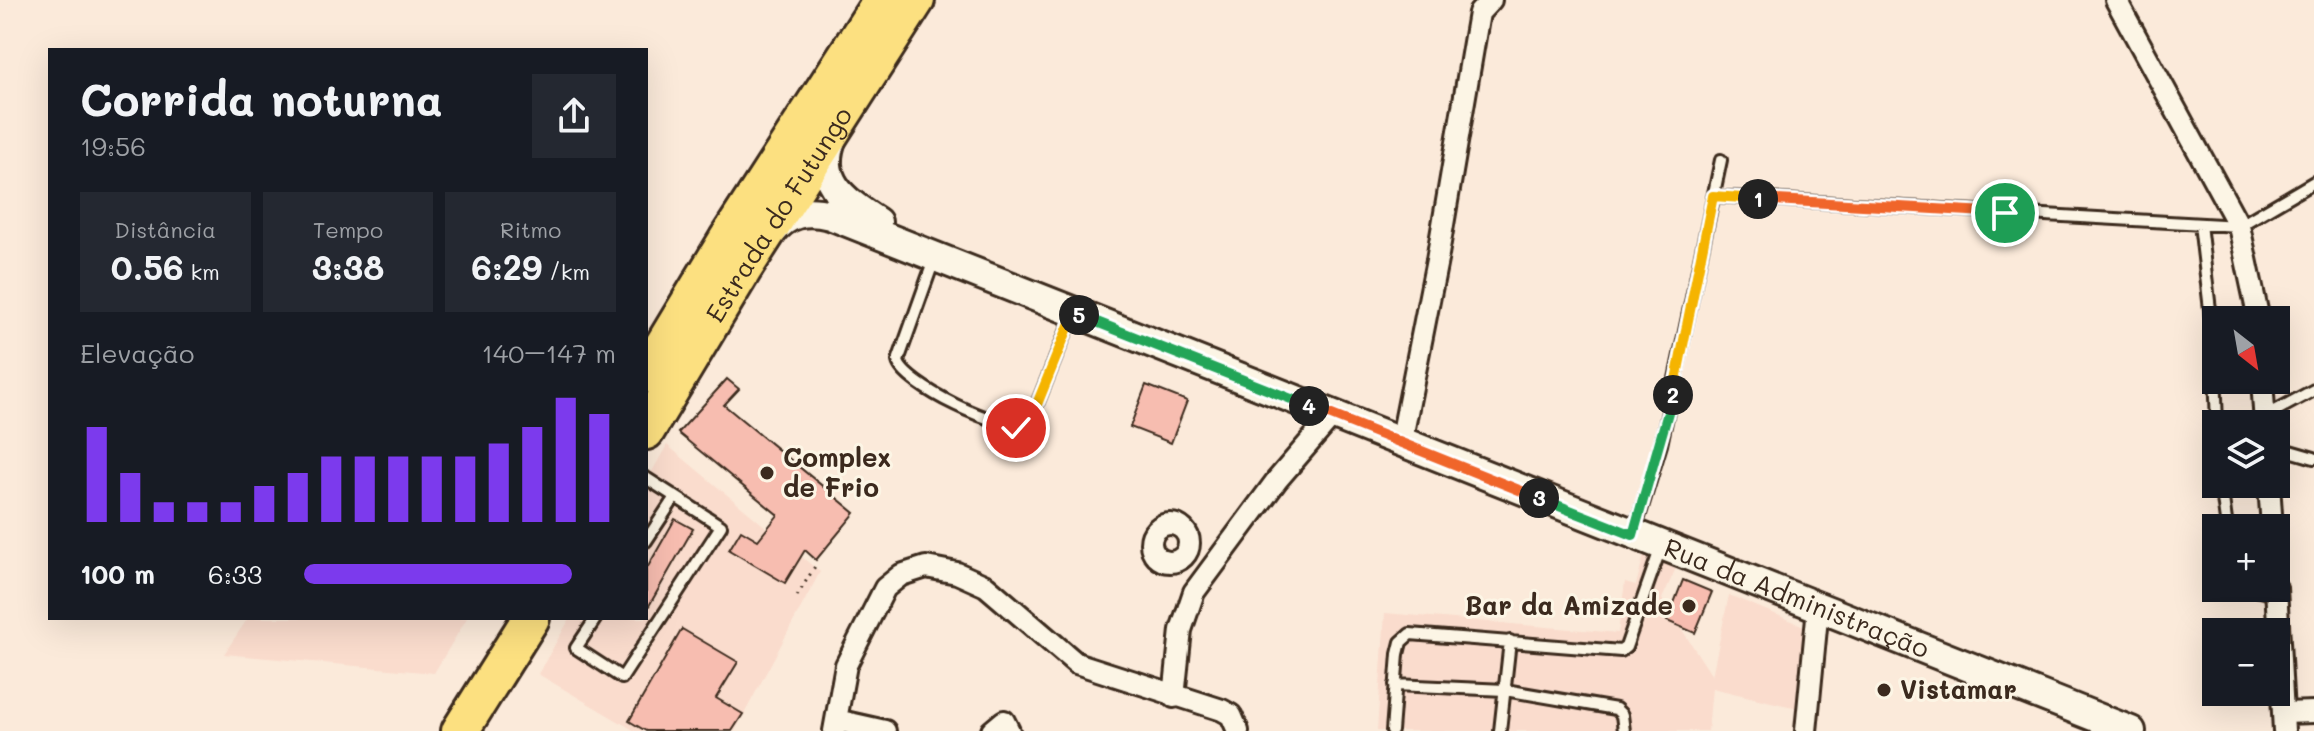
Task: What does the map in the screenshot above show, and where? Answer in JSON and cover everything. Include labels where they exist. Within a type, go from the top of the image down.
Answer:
[{"type":"highway","name":"Estrada do Futungo","points":[[648,371],[727,240],[882,0]]},
{"type":"highway","name":"Estrada do Futungo","points":[[648,428],[744,268],[916,0]]},
{"type":"highway","points":[[433,731],[502,620]]},
{"type":"highway","points":[[460,731],[530,620]]},
{"type":"street","points":[[1401,443],[1437,260],[1479,13],[1491,0]]},
{"type":"street","points":[[2116,0],[2239,226],[2256,306]]},
{"type":"street","points":[[841,116],[827,153],[825,166],[829,178],[853,206],[931,256]]},
{"type":"street","points":[[744,268],[777,225],[801,212],[830,215],[931,256]]},
{"type":"street","name":"Rua da Administração","points":[[931,256],[2131,731]]},
{"type":"street","points":[[1174,697],[1181,630],[1194,592],[1277,480],[1333,415]]},
{"type":"street","points":[[1187,553],[1210,568]]},
{"type":"street","points":[[885,731],[835,726],[846,665],[885,588],[901,575],[926,567],[957,573],[986,586],[1076,663],[1231,715],[1238,731]]},
{"type":"street","points":[[2277,602],[2284,722],[2314,712]]},
{"type":"street","points":[[1806,731],[1818,607]]},
{"type":"street","points":[[992,731],[1004,721],[1009,731]]},
{"type":"lane","points":[[1633,535],[1661,445],[1721,160]]},
{"type":"lane","points":[[1713,196],[2239,226],[2314,182]]},
{"type":"lane","points":[[2200,224],[2214,344],[2216,410]]},
{"type":"lane","points":[[931,256],[899,366],[913,382],[931,392],[1010,426],[1025,424],[1033,414],[1074,313]]},
{"type":"lane","points":[[2282,410],[2314,390]]},
{"type":"lane","points":[[2290,451],[2314,458]]},
{"type":"lane","points":[[595,620],[576,648],[622,678],[721,526],[648,479]]},
{"type":"lane","points":[[648,538],[675,497]]},
{"type":"lane","points":[[1393,731],[1398,654],[1401,642],[1410,634],[1621,651],[1626,647],[1662,545]]},
{"type":"lane","points":[[1500,731],[1510,641]]},
{"type":"lane","points":[[1395,685],[1505,690],[1616,709],[1622,715],[1624,731]]},
{"type":"path","points":[[797,596],[817,563]]},
{"type":"shaded area","points":[[667,445],[820,572],[735,731],[635,731],[538,674],[569,620],[648,620],[648,478]]},
{"type":"shaded area","points":[[1647,543],[1682,555],[1662,599],[1712,676],[1729,595],[1809,628],[1801,709],[1712,688],[1708,731],[1377,731],[1385,613],[1618,633],[1625,582],[1636,585]]},
{"type":"shaded area","points":[[247,620],[466,620],[434,673],[224,654]]},
{"type":"building","name":"Complex de Frio","points":[[727,379],[739,389],[724,405],[855,513],[816,560],[805,550],[785,583],[729,550],[741,530],[758,540],[778,515],[678,433]]},
{"type":"building","points":[[1146,385],[1187,401],[1171,443],[1130,427]]},
{"type":"building","points":[[675,519],[693,529],[648,608],[648,566]]},
{"type":"building","name":"Bar da Amizade","points":[[1683,580],[1712,592],[1695,633],[1667,621]]},
{"type":"building","points":[[682,629],[738,662],[716,698],[743,714],[732,731],[646,731],[629,721]]},
{"type":"place","name":"Complex de Frio","points":[[767,473]]},
{"type":"place","name":"Bar da Amizade","points":[[1689,606]]},
{"type":"place","name":"Vistamar","points":[[1884,690]]},
{"type":"route","points":[[1016,428],[1025,424],[1033,414],[1074,313],[1633,535],[1661,445],[1713,196],[2005,213]]}]
